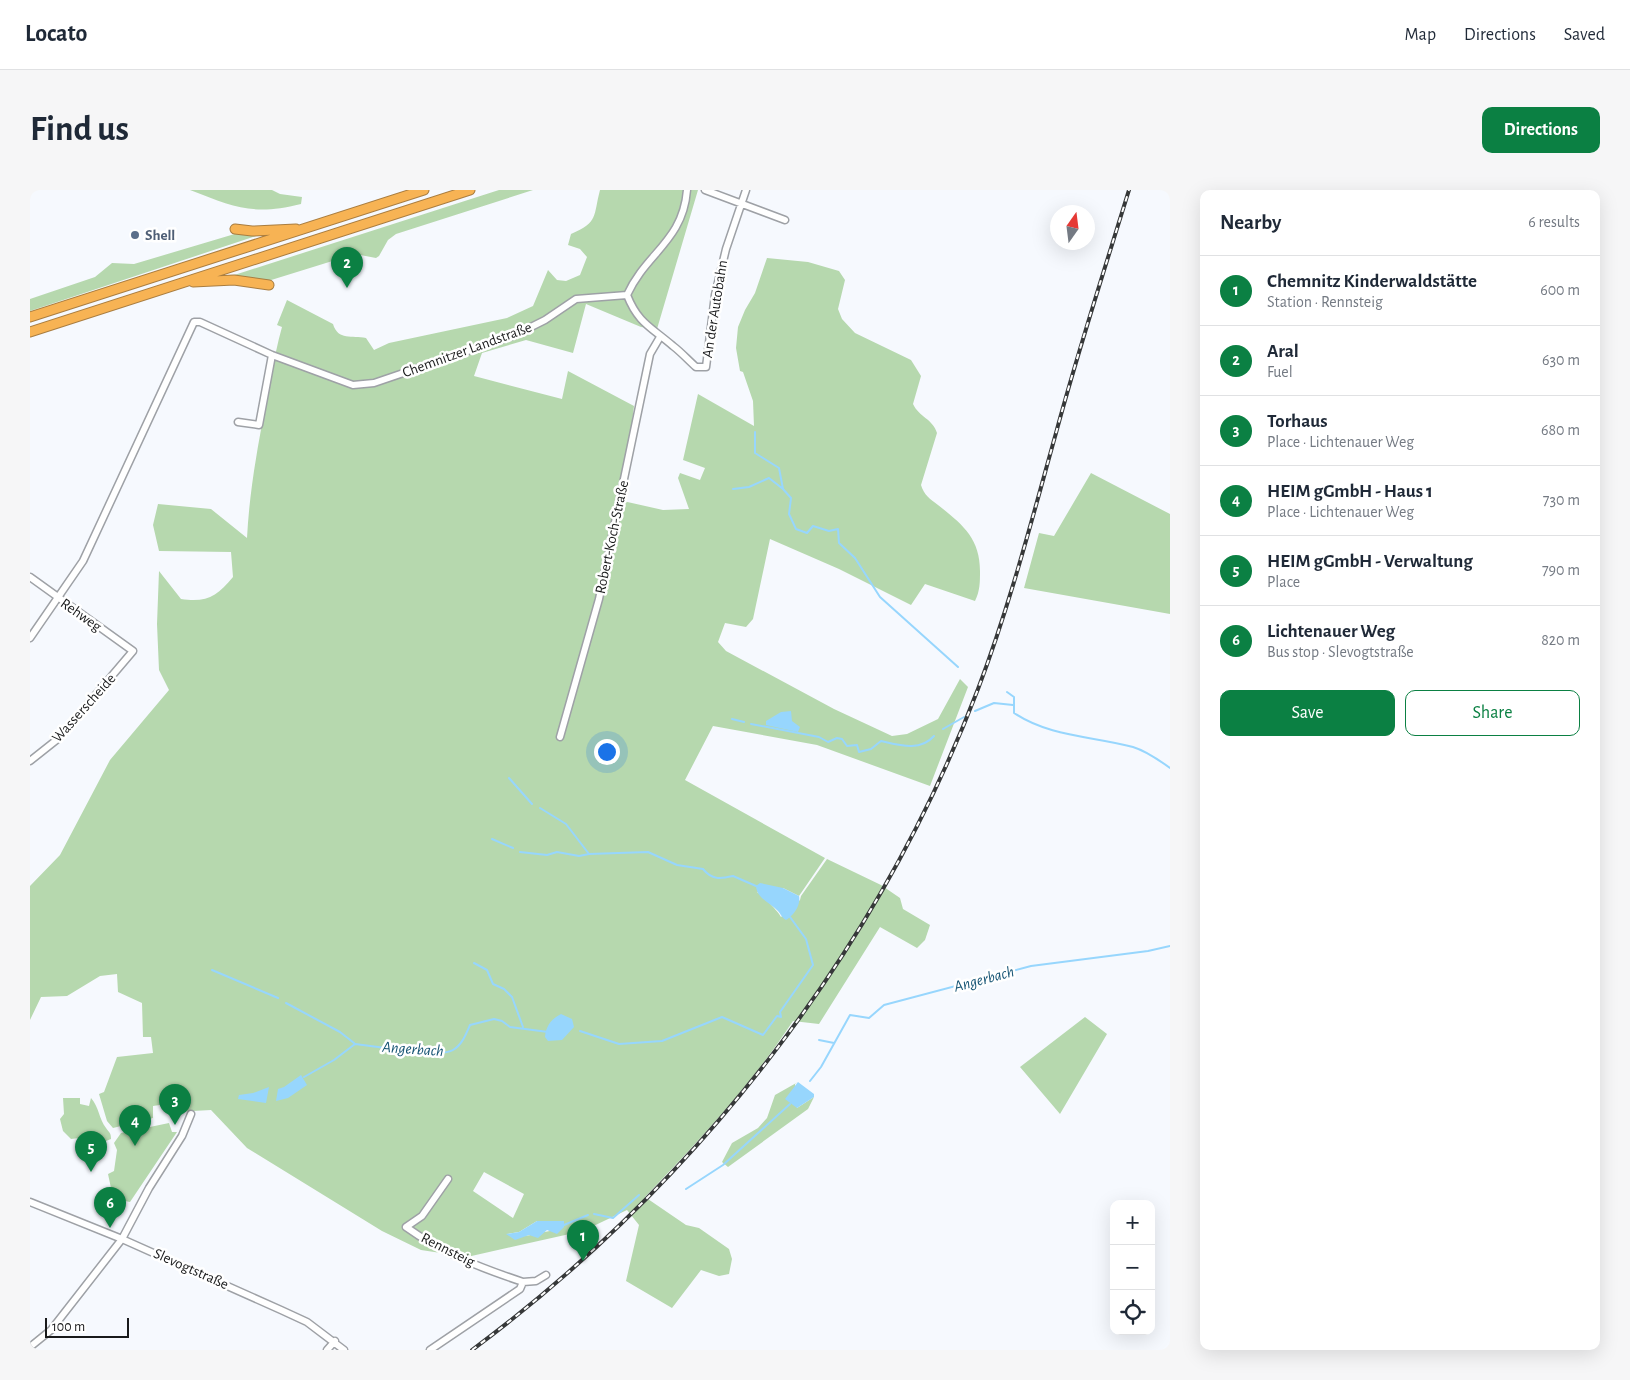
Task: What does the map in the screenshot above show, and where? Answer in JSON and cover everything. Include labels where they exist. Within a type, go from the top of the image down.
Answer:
[{"type":"highway","points":[[30,317],[424,190]]},
{"type":"highway","points":[[30,332],[470,190]]},
{"type":"highway","points":[[235,229],[252,231],[284,228],[301,230]]},
{"type":"highway","points":[[185,282],[234,280],[269,285]]},
{"type":"street","points":[[627,295],[641,270],[678,227],[686,206],[687,190]]},
{"type":"street","points":[[705,190],[785,220]]},
{"type":"street","name":"An der Autobahn","points":[[627,295],[641,322],[696,367],[703,368],[707,364],[716,295],[726,248],[746,190]]},
{"type":"street","name":"Chemnitzer Landstraße","points":[[59,599],[83,560],[194,322],[200,322],[272,356],[353,385],[374,383],[515,335],[545,320],[576,299],[627,295]]},
{"type":"street","name":"Robert-Koch-Straße","points":[[560,737],[599,599],[650,354],[660,337]]},
{"type":"street","points":[[238,422],[259,425],[272,356]]},
{"type":"street","name":"Rehweg","points":[[30,578],[133,651]]},
{"type":"street","points":[[30,638],[59,599]]},
{"type":"street","name":"Wasserscheide","points":[[30,761],[59,738],[133,651]]},
{"type":"street","points":[[30,1347],[51,1330],[122,1239],[149,1188],[182,1136],[191,1114]]},
{"type":"street","name":"Rennsteig","points":[[448,1180],[422,1216],[406,1227],[429,1244],[470,1263],[523,1282]]},
{"type":"street","name":"Slevogtstraße","points":[[30,1202],[122,1239],[307,1322],[344,1350]]},
{"type":"street","points":[[430,1350],[520,1289],[523,1282],[536,1281],[546,1275]]},
{"type":"street","points":[[327,1350],[335,1342]]},
{"type":"green space","points":[[190,190],[272,190],[280,194],[302,197],[301,204],[284,208],[256,209],[232,205]]},
{"type":"green space","points":[[499,190],[533,190],[396,234],[388,240],[376,258],[355,254],[268,281],[225,278]]},
{"type":"green space","points":[[600,190],[698,190],[657,329],[641,327],[586,304],[573,353],[526,340],[482,353],[474,376],[562,399],[568,371],[634,406],[623,501],[663,510],[689,509],[678,478],[680,473],[700,480],[705,468],[683,460],[698,394],[754,426],[753,401],[743,372],[740,371],[736,348],[738,327],[755,293],[767,258],[808,262],[839,271],[845,280],[838,309],[842,319],[855,333],[911,360],[921,376],[913,404],[932,424],[937,433],[921,485],[924,492],[968,533],[977,549],[980,571],[979,590],[975,601],[925,584],[911,605],[839,569],[770,539],[753,619],[746,627],[725,623],[718,642],[726,651],[834,709],[892,736],[907,734],[938,719],[960,679],[968,687],[930,786],[817,745],[713,726],[685,780],[825,858],[799,896],[783,888],[757,892],[781,917],[800,900],[827,859],[881,885],[900,898],[903,909],[930,925],[925,940],[917,948],[880,927],[819,1024],[793,1021],[742,1090],[645,1197],[686,1225],[699,1228],[729,1249],[732,1259],[729,1274],[719,1276],[701,1270],[672,1308],[626,1281],[639,1225],[627,1210],[583,1231],[467,1257],[421,1250],[382,1231],[247,1148],[211,1110],[175,1112],[173,1103],[153,1106],[153,1118],[113,1128],[107,1121],[99,1094],[104,1092],[117,1057],[153,1053],[151,1037],[143,1037],[142,1003],[118,992],[117,974],[100,976],[67,996],[41,997],[30,1020],[30,886],[60,855],[110,760],[169,690],[159,670],[157,624],[159,571],[181,599],[190,600],[211,597],[233,577],[231,552],[159,551],[153,525],[158,504],[211,509],[247,538],[257,452],[282,327],[277,325],[287,300],[333,324],[338,333],[342,335],[366,338],[374,350],[389,343],[507,318],[533,306],[548,270],[557,280],[566,281],[580,275],[587,257],[580,249],[568,245],[571,234],[591,222]],"holes":[[[484,1172],[524,1194],[513,1218],[473,1191]],[[537,1221],[564,1221],[559,1230],[527,1236],[507,1234],[519,1232]]]},
{"type":"green space","points":[[238,233],[259,235],[30,311],[30,299],[95,277],[112,263],[134,264]]},
{"type":"green space","points":[[1091,473],[1170,514],[1170,614],[1024,588],[1039,533],[1054,536]]},
{"type":"green space","points":[[1085,1017],[1107,1034],[1060,1114],[1020,1067]]},
{"type":"green space","points":[[798,1082],[795,1084],[797,1108],[814,1097],[808,1109],[728,1167],[722,1162],[732,1143],[758,1128],[767,1118],[775,1095]]},
{"type":"green space","points":[[63,1098],[80,1098],[80,1104],[89,1106],[91,1098],[111,1139],[96,1145],[87,1144],[87,1137],[71,1139],[63,1131],[60,1119],[64,1114]]},
{"type":"green space","points":[[169,1123],[172,1132],[177,1132],[130,1202],[120,1200],[111,1188],[108,1174],[114,1171],[117,1150],[114,1143],[121,1133]]},
{"type":"water","points":[[791,711],[792,721],[800,727],[798,732],[766,725],[766,721],[781,712]]},
{"type":"water","points":[[760,883],[783,888],[799,896],[798,906],[789,918],[784,919],[775,908],[761,897],[756,886]]},
{"type":"water","points":[[561,1014],[572,1019],[574,1027],[562,1040],[548,1041],[545,1037],[548,1026],[554,1018]]},
{"type":"water","points":[[301,1075],[307,1085],[288,1098],[276,1101],[278,1089]]},
{"type":"water","points":[[798,1082],[814,1094],[814,1097],[797,1108],[785,1099]]},
{"type":"water","points":[[269,1087],[266,1103],[238,1099],[239,1095],[253,1093]]},
{"type":"water","points":[[537,1221],[564,1221],[564,1227],[557,1234],[547,1230],[538,1238],[529,1235],[515,1240],[506,1234],[519,1232]]},
{"type":"waterway","points":[[755,432],[755,453],[779,468],[783,489],[791,498],[789,514],[796,529],[807,533],[813,526],[829,531],[838,529],[839,543],[855,558],[880,597],[958,667]]},
{"type":"waterway","points":[[733,489],[749,487],[769,478],[783,489]]},
{"type":"waterway","points":[[1007,692],[1014,697],[1014,713],[1028,721],[1072,735],[1133,747],[1148,753],[1170,768]]},
{"type":"waterway","points":[[975,711],[994,703],[1013,705]]},
{"type":"waterway","points":[[943,729],[964,717]]},
{"type":"waterway","points":[[732,719],[744,722]]},
{"type":"waterway","points":[[751,724],[819,737],[828,742],[837,738],[842,739],[847,746],[857,745],[859,752],[871,749],[881,741],[916,746],[934,736]]},
{"type":"waterway","points":[[509,778],[532,804]]},
{"type":"waterway","points":[[540,808],[566,824],[589,854],[648,852],[677,865],[703,869],[713,877],[733,876],[756,886]]},
{"type":"waterway","points":[[492,839],[513,848]]},
{"type":"waterway","points":[[520,852],[547,855],[557,852],[579,856],[589,854]]},
{"type":"waterway","name":"Angerbach","points":[[580,1031],[619,1044],[662,1041],[722,1017],[763,1035],[777,1016],[781,1017],[780,1012],[813,965],[806,939],[790,917]]},
{"type":"waterway","name":"Angerbach","points":[[810,1081],[821,1067],[850,1015],[869,1018],[884,1005],[1031,966],[1148,951],[1170,946]]},
{"type":"waterway","points":[[474,963],[487,970],[493,984],[504,989],[512,997],[523,1027]]},
{"type":"waterway","points":[[212,970],[278,998]]},
{"type":"waterway","points":[[286,1003],[340,1032],[354,1043]]},
{"type":"waterway","name":"Angerbach","points":[[304,1077],[334,1060],[355,1044],[421,1052],[446,1052],[453,1050],[459,1045],[470,1025],[494,1019],[502,1021],[510,1027],[548,1032]]},
{"type":"waterway","name":"Angerbach","points":[[819,1040],[834,1043]]},
{"type":"waterway","points":[[686,1189],[723,1165],[790,1104]]},
{"type":"waterway","points":[[594,1214],[613,1218],[639,1195]]},
{"type":"waterway","points":[[564,1225],[588,1215]]},
{"type":"railway","points":[[472,1350],[554,1284],[632,1213],[705,1137],[772,1055],[833,969],[888,879],[937,786],[990,657],[1020,562],[1091,311],[1129,190]]},
{"type":"place","name":"Shell","points":[[135,235]]},
{"type":"place","name":"Aral","points":[[347,288]]},
{"type":"place","name":"Torhaus","points":[[175,1125]]},
{"type":"place","name":"HEIM gGmbH - Haus 1","points":[[135,1146]]},
{"type":"place","name":"HEIM gGmbH - Verwaltung","points":[[91,1172]]},
{"type":"place","name":"Lichtenauer Weg","points":[[110,1228]]},
{"type":"place","name":"Chemnitz Kinderwaldstätte","points":[[583,1261]]}]
